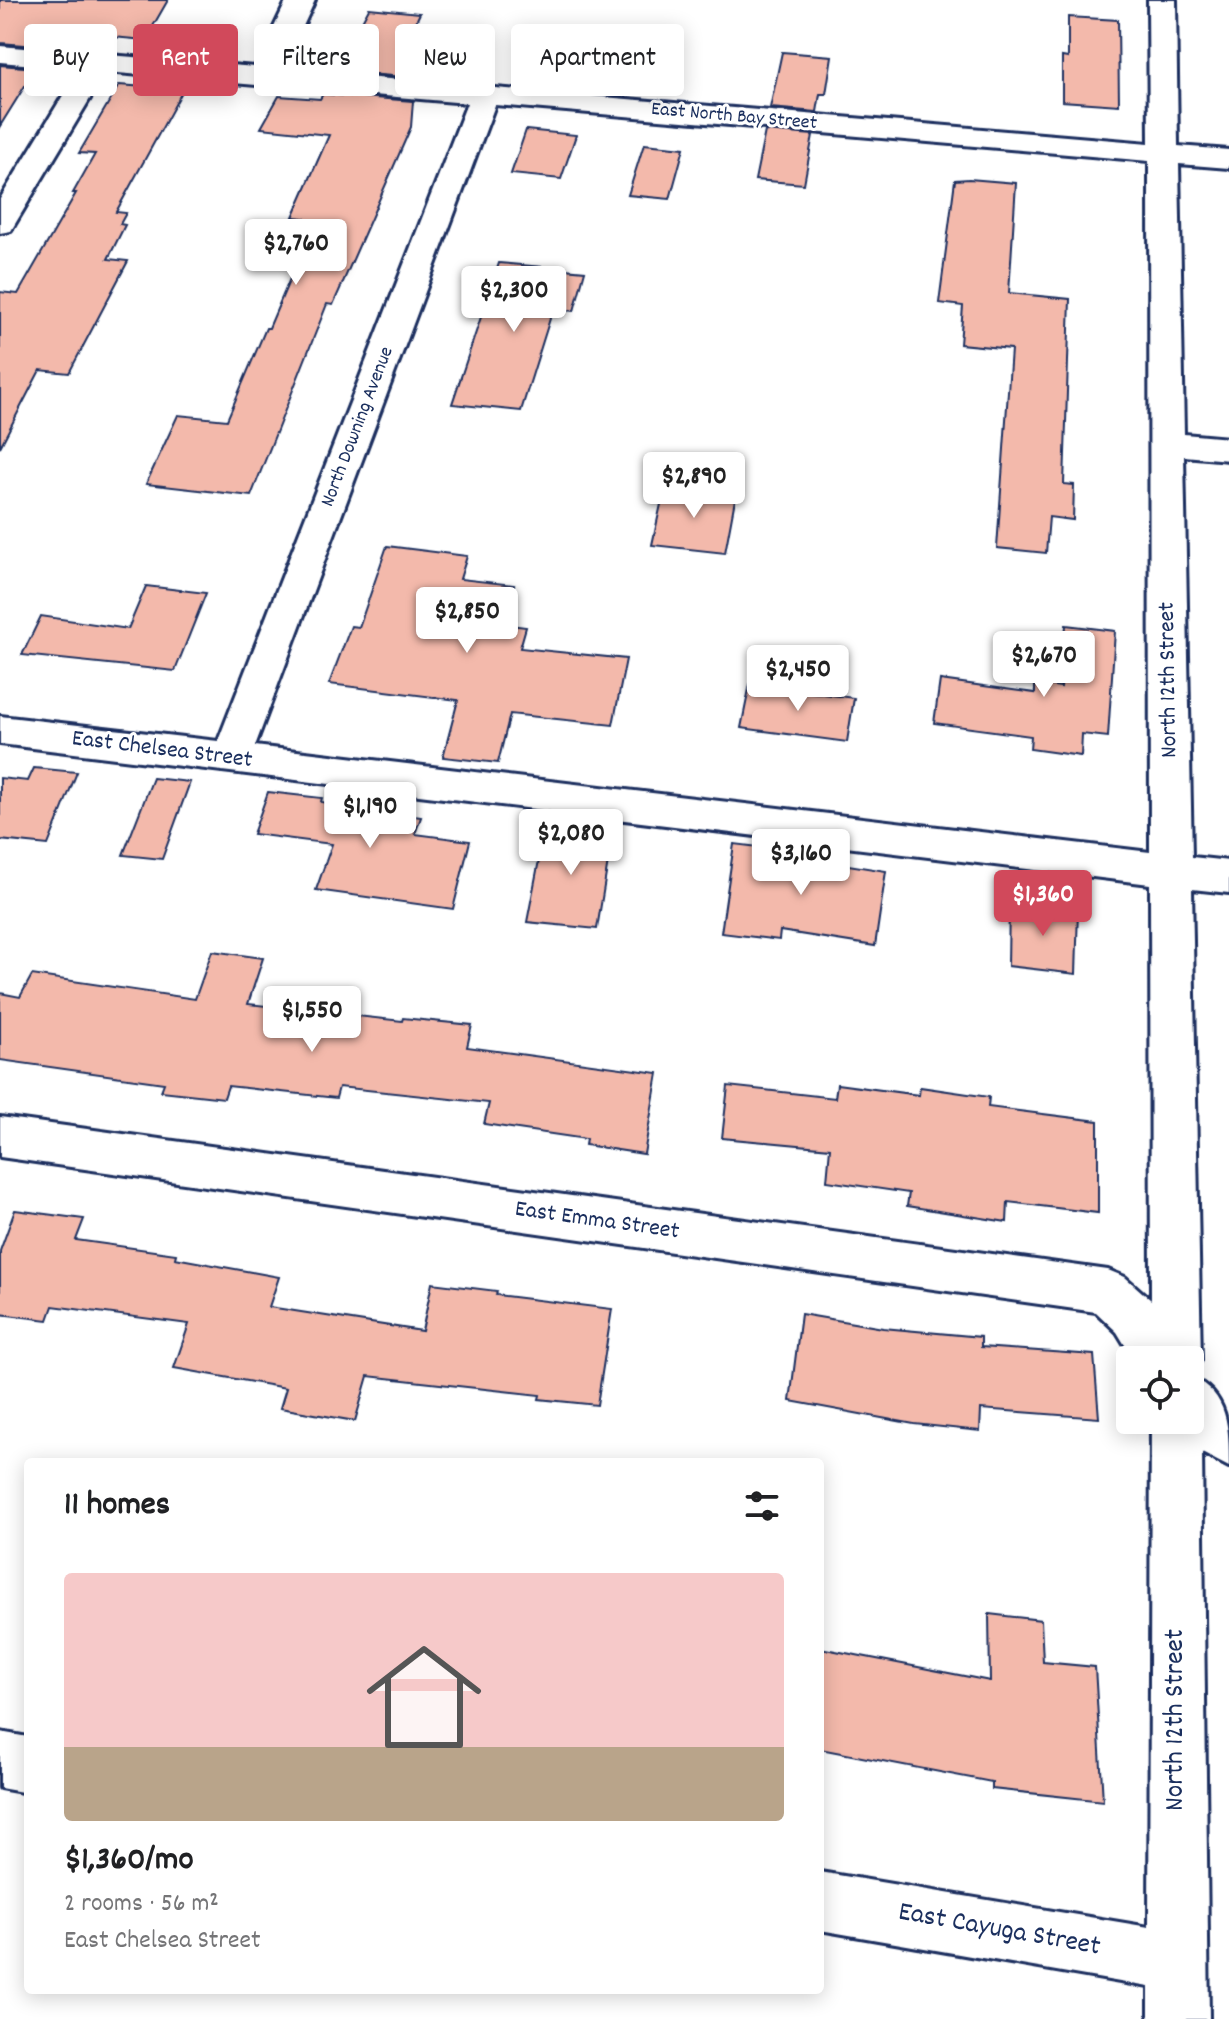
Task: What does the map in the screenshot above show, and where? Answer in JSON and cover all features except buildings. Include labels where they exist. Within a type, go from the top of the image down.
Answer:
[{"type":"street","points":[[290,24],[301,0]]},
{"type":"street","name":"North 12th Street","points":[[1162,0],[1161,154],[1176,1346]]},
{"type":"street","name":"East North Bay Street","points":[[0,54],[24,56]]},
{"type":"street","name":"East North Bay Street","points":[[117,65],[254,76]]},
{"type":"street","points":[[0,224],[77,96]]},
{"type":"street","name":"North Downing Avenue","points":[[231,758],[484,96]]},
{"type":"street","name":"East North Bay Street","points":[[495,96],[1229,159]]},
{"type":"street","points":[[1166,443],[1229,449]]},
{"type":"street","name":"East Chelsea Street","points":[[0,730],[1229,877]]},
{"type":"street","name":"East Emma Street","points":[[0,1137],[1108,1292],[1134,1316],[1153,1346]]},
{"type":"street","points":[[1204,1419],[1213,1431],[1229,1443]]},
{"type":"street","name":"North 12th Street","points":[[1176,1434],[1179,2019]]},
{"type":"street","points":[[0,1760],[24,1764]]},
{"type":"street","name":"East Cayuga Street","points":[[824,1902],[1178,1962]]}]
